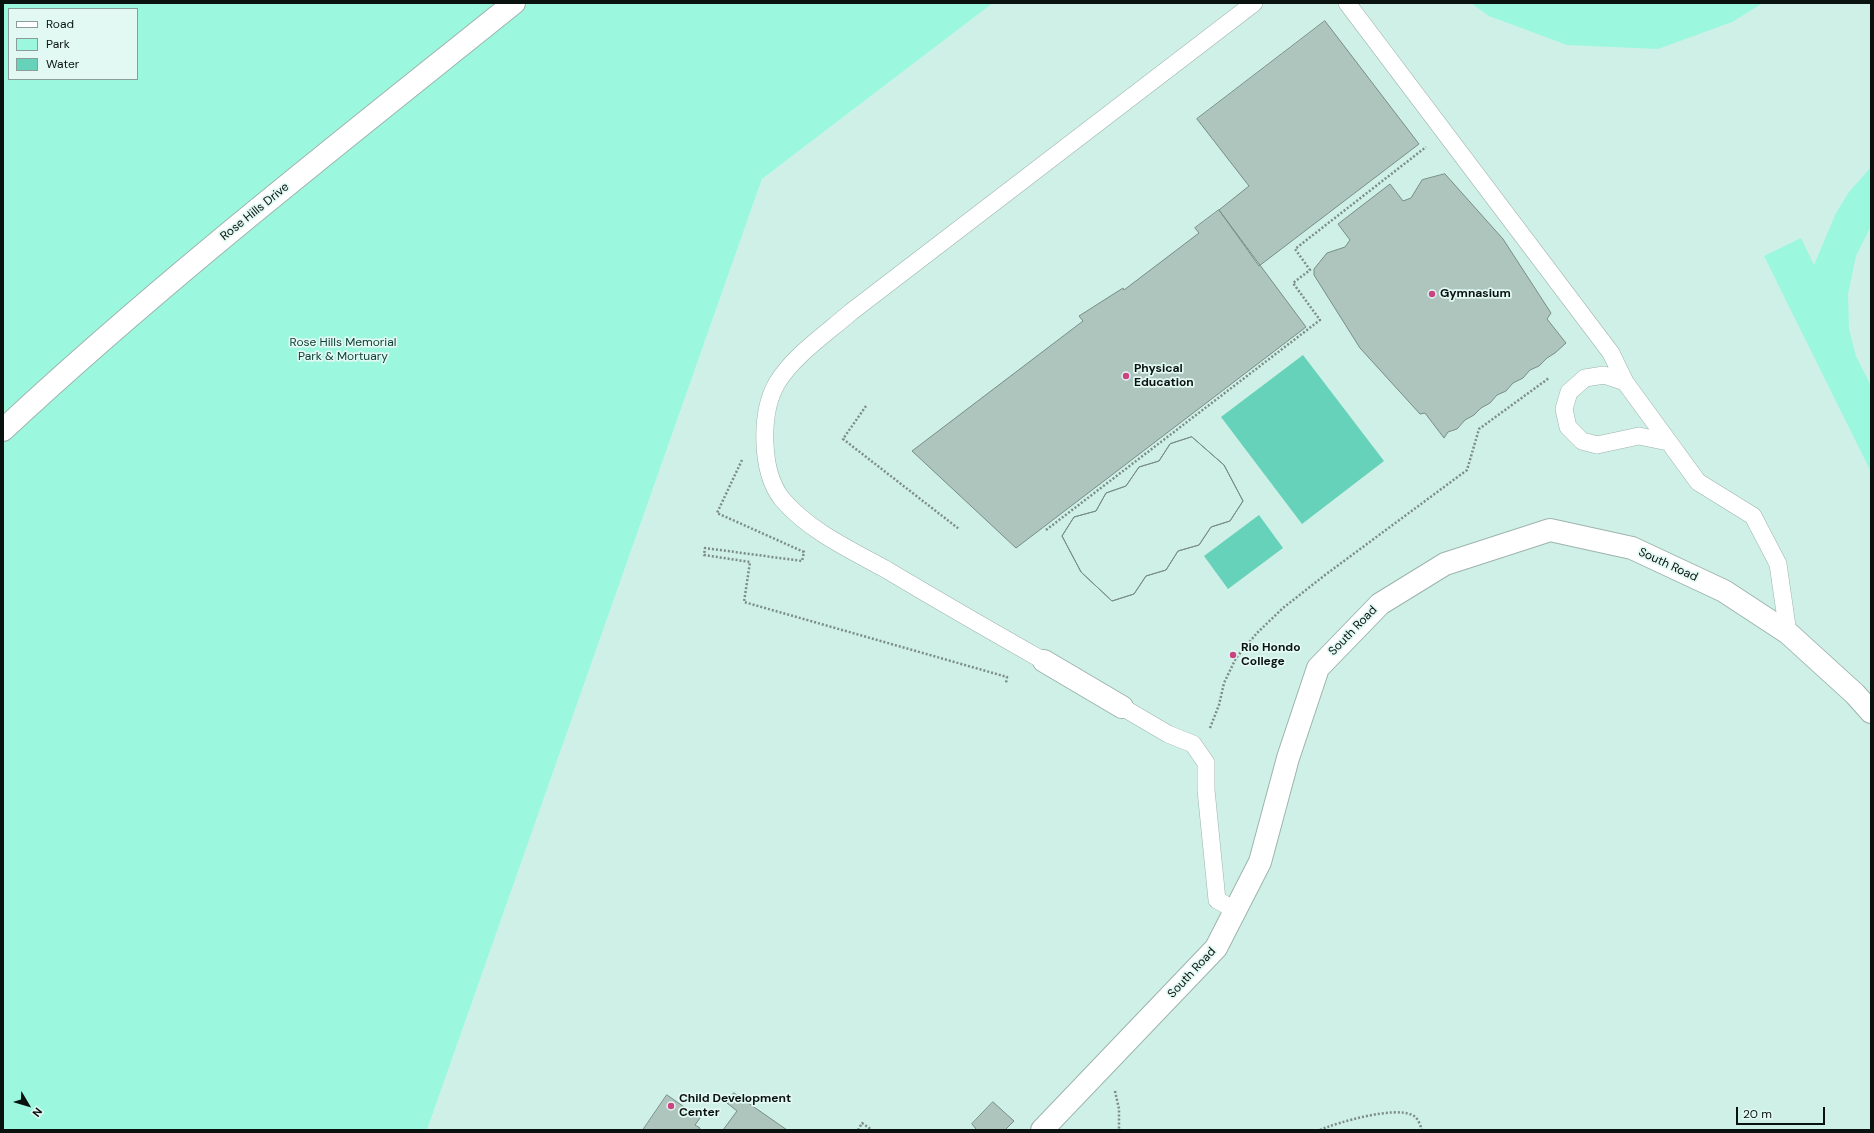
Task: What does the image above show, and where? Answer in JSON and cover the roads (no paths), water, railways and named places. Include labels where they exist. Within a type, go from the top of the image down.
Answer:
[{"type":"street","name":"Rose Hills Drive","points":[[3,430],[52,384],[239,225],[514,3]]},
{"type":"street","name":"South Road","points":[[1042,1130],[1099,1073],[1216,948],[1260,862],[1288,758],[1318,668],[1380,604],[1445,564],[1550,530],[1632,548],[1724,591],[1788,633],[1855,694],[1871,712]]},
{"type":"street","points":[[1044,661],[1122,707]]},
{"type":"lane","points":[[1044,661],[815,529],[782,498],[772,479],[766,458],[767,410],[776,383],[793,360],[857,307],[1254,3]]},
{"type":"lane","points":[[1347,3],[1611,353],[1625,382],[1698,482],[1753,516],[1778,564],[1788,633]]},
{"type":"lane","points":[[1625,382],[1604,375],[1585,378],[1569,392],[1564,409],[1568,427],[1582,441],[1597,444],[1639,436],[1668,442]]},
{"type":"lane","points":[[1122,707],[1168,734],[1193,744],[1206,763],[1206,790],[1216,900],[1236,910]]},
{"type":"water","points":[[1303,355],[1384,461],[1302,524],[1221,417]]},
{"type":"water","points":[[1259,515],[1283,548],[1228,589],[1204,556]]},
{"type":"place","name":"Gymnasium","points":[[1432,294]]},
{"type":"place","name":"Physical Education","points":[[1126,376]]},
{"type":"place","name":"Rio Hondo College","points":[[1233,655]]},
{"type":"place","name":"Child Development Center","points":[[671,1106]]},
{"type":"park label","name":"Rose Hills Memorial Park & Mortuary","points":[[343,350]]}]
